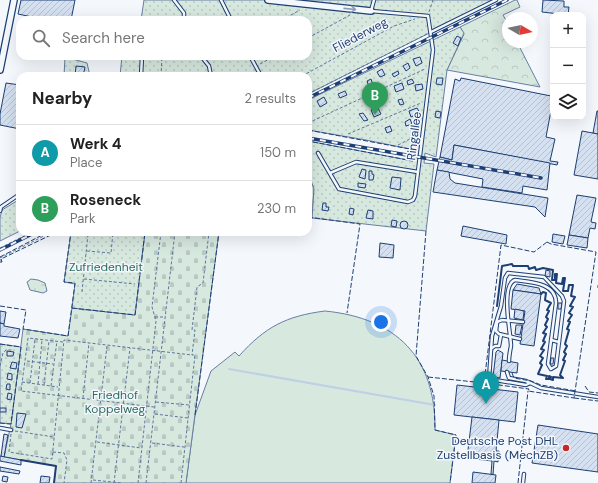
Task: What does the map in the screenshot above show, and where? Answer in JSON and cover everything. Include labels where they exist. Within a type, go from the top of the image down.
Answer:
[{"type":"street","points":[[0,70],[14,0]]},
{"type":"street","points":[[269,0],[371,11]]},
{"type":"lane","points":[[174,0],[184,13],[184,16]]},
{"type":"lane","points":[[221,0],[229,16]]},
{"type":"lane","points":[[374,0],[371,11],[428,16]]},
{"type":"lane","points":[[431,32],[496,0]]},
{"type":"lane","name":"Ringallee","points":[[318,153],[339,189],[408,202],[413,200],[415,196],[432,66],[433,50],[428,16]]},
{"type":"lane","points":[[141,72],[142,60]]},
{"type":"lane","points":[[204,60],[209,66],[210,72]]},
{"type":"lane","points":[[252,60],[259,72]]},
{"type":"lane","points":[[330,173],[356,162],[418,172]]},
{"type":"lane","points":[[0,211],[1,207],[16,197]]},
{"type":"lane","points":[[509,361],[510,337],[507,307],[511,282],[515,280],[543,285],[552,292],[556,299],[548,364],[551,369],[556,366],[564,299],[544,277],[508,273],[505,278],[492,336],[489,379],[526,384],[530,383]]},
{"type":"lane","points":[[496,322],[508,320],[522,322]]},
{"type":"lane","points":[[496,322],[496,331],[501,335],[520,339]]},
{"type":"lane","points":[[492,348],[499,346],[501,335]]},
{"type":"lane","points":[[551,340],[559,342]]},
{"type":"lane","points":[[507,372],[509,378],[530,383],[541,388],[598,397]]},
{"type":"lane","points":[[0,428],[12,430]]},
{"type":"lane","points":[[523,483],[524,474]]},
{"type":"path","points":[[428,16],[433,0]]},
{"type":"path","points":[[289,16],[309,5]]},
{"type":"path","points":[[312,36],[359,10]]},
{"type":"path","name":"Fliederweg","points":[[309,72],[394,26],[428,16]]},
{"type":"path","points":[[312,92],[431,32]]},
{"type":"path","points":[[161,72],[162,60]]},
{"type":"path","points":[[256,67],[268,60]]},
{"type":"path","points":[[312,121],[432,66]]},
{"type":"path","points":[[348,134],[427,100]]},
{"type":"path","points":[[398,145],[423,134]]},
{"type":"path","points":[[0,248],[24,236]]},
{"type":"path","points":[[1,260],[45,236]]},
{"type":"path","points":[[82,292],[88,236]]},
{"type":"path","points":[[86,251],[111,253],[113,236]]},
{"type":"path","points":[[138,483],[153,350],[155,317],[152,307],[161,236]]},
{"type":"path","points":[[146,483],[175,236]]},
{"type":"path","points":[[192,355],[195,330],[192,330],[197,287],[203,283],[209,236]]},
{"type":"path","points":[[83,279],[135,284]]},
{"type":"path","points":[[155,317],[165,317]]},
{"type":"path","points":[[155,407],[21,391],[28,338],[64,342],[64,340],[195,355],[181,483]]},
{"type":"path","points":[[30,383],[35,339]]},
{"type":"path","points":[[38,384],[42,340]]},
{"type":"path","points":[[44,385],[50,340]]},
{"type":"path","points":[[51,386],[57,341]]},
{"type":"path","points":[[54,437],[12,430],[9,452],[52,459],[64,342]]},
{"type":"path","points":[[82,399],[89,343]]},
{"type":"path","points":[[91,483],[102,401],[107,345]]},
{"type":"path","points":[[114,483],[130,347]]},
{"type":"path","points":[[0,366],[2,353],[6,350],[12,350]]},
{"type":"path","points":[[26,361],[54,364]]},
{"type":"path","points":[[22,382],[59,387]]},
{"type":"path","points":[[155,402],[190,405]]},
{"type":"path","points":[[154,414],[188,418]]},
{"type":"path","points":[[96,442],[142,448]]},
{"type":"path","points":[[151,443],[185,447]]},
{"type":"path","points":[[52,452],[64,453],[67,460],[64,483]]},
{"type":"path","points":[[92,479],[122,483]]},
{"type":"green space","points":[[144,0],[495,0],[312,92],[312,72],[120,72],[122,60],[312,60],[312,16],[142,16]]},
{"type":"green space","points":[[517,0],[520,7],[509,12],[502,12],[502,48],[520,48],[540,87],[447,70],[464,34],[460,27]]},
{"type":"green space","points":[[460,27],[464,33],[447,70],[436,157],[425,153],[424,163],[434,164],[426,231],[312,218],[314,189],[312,183],[312,142],[413,161],[415,150],[312,131],[312,98]]},
{"type":"green space","points":[[65,60],[76,60],[87,63],[89,72],[64,72]]},
{"type":"green space","points":[[312,183],[314,189],[312,218]]},
{"type":"green space","points":[[16,201],[16,233],[0,241],[0,218],[2,210]]},
{"type":"green space","name":"Zufriedenheit","points":[[70,236],[145,236],[135,315],[72,308],[75,284],[64,282]]},
{"type":"green space","name":"Friedhof Koppelweg","points":[[145,236],[218,236],[186,483],[54,483],[56,466],[4,457],[11,424],[23,329],[68,336],[72,308],[135,315]]},
{"type":"green space","points":[[31,279],[45,283],[47,291],[43,293],[30,290],[27,282]]},
{"type":"green space","points":[[325,311],[350,315],[372,322],[391,332],[407,346],[419,362],[428,382],[433,404],[435,430],[456,435],[450,483],[186,483],[195,415],[211,371],[235,352],[239,356],[258,337],[277,324],[299,316]]},
{"type":"green space","points":[[0,344],[21,347],[11,424],[0,423]]},
{"type":"building","points":[[21,0],[75,0],[72,16],[27,16],[18,14]]},
{"type":"building","points":[[543,0],[564,1],[564,7],[569,7],[568,12],[542,12]]},
{"type":"building","points":[[457,36],[461,38],[458,46],[453,43]]},
{"type":"building","points":[[420,57],[422,63],[416,66],[413,59]]},
{"type":"building","points":[[408,63],[410,68],[406,71],[403,66]]},
{"type":"building","points":[[76,66],[85,67],[84,72],[75,72]]},
{"type":"building","points":[[382,69],[385,75],[380,77],[377,72]]},
{"type":"building","points":[[398,71],[399,74],[394,77],[392,74]]},
{"type":"building","points":[[437,78],[443,78],[442,85],[436,84]]},
{"type":"building","points":[[461,78],[550,96],[550,116],[546,137],[555,139],[550,161],[558,162],[557,165],[454,145],[452,160],[440,157],[455,79],[460,81]]},
{"type":"building","points":[[371,79],[373,85],[369,87],[367,81]]},
{"type":"building","points":[[412,79],[414,83],[408,85],[407,81]]},
{"type":"building","points":[[6,83],[16,84],[16,128],[0,125],[0,114]]},
{"type":"building","points":[[402,83],[404,89],[396,92],[394,86]]},
{"type":"building","points":[[422,84],[423,89],[416,91],[415,85]]},
{"type":"building","points":[[345,91],[347,95],[340,98],[338,94]]},
{"type":"building","points":[[324,97],[327,103],[320,107],[317,101]]},
{"type":"building","points":[[402,99],[404,104],[400,105],[398,100]]},
{"type":"building","points":[[378,108],[381,114],[374,117],[371,110]]},
{"type":"building","points":[[417,108],[420,113],[411,117],[409,111]]},
{"type":"building","points":[[436,111],[441,112],[440,118],[435,117]]},
{"type":"building","points":[[598,111],[598,134],[593,133]]},
{"type":"building","points":[[363,113],[368,120],[364,121],[359,114]]},
{"type":"building","points":[[410,119],[412,124],[406,126],[405,122]]},
{"type":"building","points":[[390,126],[392,131],[387,133],[385,128]]},
{"type":"building","points":[[582,131],[598,134],[598,179],[574,175]]},
{"type":"building","points":[[454,145],[550,163],[547,190],[523,186],[522,193],[482,187],[483,179],[437,170],[440,157],[452,160]]},
{"type":"building","points":[[362,169],[366,170],[365,179],[359,177]]},
{"type":"building","points":[[437,170],[449,172],[450,179],[455,183],[548,198],[545,217],[535,207],[433,192]]},
{"type":"building","points":[[369,171],[372,171],[372,174],[374,175],[373,180],[369,180]]},
{"type":"building","points":[[392,177],[401,178],[400,190],[390,188]]},
{"type":"building","points":[[358,183],[366,184],[365,188],[358,187]]},
{"type":"building","points":[[577,195],[596,198],[591,222],[596,223],[595,229],[590,228],[588,238],[569,235]]},
{"type":"building","points":[[323,203],[326,203],[326,207],[329,207],[328,211],[322,210]]},
{"type":"building","points":[[350,208],[354,209],[353,215],[349,214]]},
{"type":"building","points":[[368,210],[373,211],[373,219],[366,218]]},
{"type":"building","points":[[392,220],[397,221],[396,227],[391,226]]},
{"type":"building","points":[[404,221],[407,222],[407,228],[404,229],[401,228],[400,225],[401,222]]},
{"type":"building","points":[[463,226],[507,235],[506,244],[461,236]]},
{"type":"building","points":[[553,234],[565,236],[563,244],[552,242]]},
{"type":"building","points":[[569,235],[588,238],[587,248],[567,245]]},
{"type":"building","points":[[380,243],[394,245],[393,258],[379,257]]},
{"type":"building","points":[[546,270],[550,271],[550,277],[545,276]]},
{"type":"building","points":[[517,284],[539,288],[541,294],[513,290]]},
{"type":"building","points":[[513,290],[541,294],[534,346],[520,344],[525,311],[511,309]]},
{"type":"building","points":[[558,303],[562,303],[561,309],[558,309]]},
{"type":"building","points":[[515,309],[524,311],[523,320],[514,318]]},
{"type":"building","points":[[0,311],[6,312],[4,324],[0,323]]},
{"type":"building","points":[[0,323],[4,324],[4,326],[20,329],[18,338],[0,336]]},
{"type":"building","points":[[516,325],[522,325],[520,335],[515,334]]},
{"type":"building","points":[[498,350],[503,353],[500,378],[493,377],[496,352]]},
{"type":"building","points":[[7,351],[14,352],[13,356],[7,356]]},
{"type":"building","points":[[551,358],[554,358],[553,364],[550,364]]},
{"type":"building","points":[[502,360],[518,363],[517,373],[501,371]]},
{"type":"building","points":[[12,362],[17,363],[16,369],[10,368]]},
{"type":"building","points":[[8,373],[12,374],[12,380],[7,379]]},
{"type":"building","points":[[7,384],[10,384],[10,390],[6,389]]},
{"type":"building","points":[[457,385],[518,392],[515,422],[454,415]]},
{"type":"building","points":[[8,393],[12,394],[11,400],[7,399]]},
{"type":"building","points":[[0,408],[6,408],[6,412],[0,412]]},
{"type":"building","points":[[17,413],[26,414],[22,428],[16,427]]},
{"type":"building","points":[[472,417],[499,420],[496,451],[499,451],[498,462],[494,461],[493,475],[491,474],[492,461],[467,458]]},
{"type":"building","name":"Deutsche Post DHL Zustellbasis (MechZB)","points":[[538,425],[598,434],[598,472],[532,463]]},
{"type":"building","points":[[4,434],[8,435],[4,457],[1,456]]},
{"type":"building","points":[[0,456],[21,460],[21,465],[0,461]]},
{"type":"building","points":[[0,467],[20,471],[19,474],[0,471]]},
{"type":"building","points":[[473,472],[496,475],[495,483],[472,483]]},
{"type":"building","points":[[3,476],[8,477],[7,482],[2,481]]},
{"type":"building","points":[[41,476],[50,477],[49,483],[40,483]]},
{"type":"waterway","points":[[229,369],[435,405]]},
{"type":"railway","points":[[312,96],[507,0]]},
{"type":"railway","points":[[312,139],[541,178]]},
{"type":"railway","points":[[0,250],[28,236]]},
{"type":"fence","points":[[312,131],[415,150],[413,161],[312,142]]},
{"type":"fence","points":[[312,218],[360,224],[347,313]]},
{"type":"fence","points":[[426,231],[416,356],[428,377],[434,396],[435,430],[456,435],[450,483]]},
{"type":"fence","points":[[0,257],[40,236]]},
{"type":"fence","points":[[0,262],[2,262],[1,259],[49,236]]},
{"type":"fence","points":[[0,306],[26,310],[23,329],[68,336],[75,283],[64,282],[70,236]]},
{"type":"fence","points":[[72,308],[135,315],[145,236]]},
{"type":"fence","points":[[195,415],[218,236]]},
{"type":"fence","points":[[547,242],[596,252],[574,398],[528,391],[529,389],[484,383],[501,245],[534,252],[547,242]]},
{"type":"fence","points":[[0,344],[21,347],[11,424],[0,423]]},
{"type":"fence","points":[[512,373],[514,378],[531,381],[541,385],[576,391]]},
{"type":"fence","points":[[428,377],[484,383]]},
{"type":"fence","points":[[585,386],[589,392],[598,393]]},
{"type":"fence","points":[[518,483],[528,391]]},
{"type":"fence","points":[[574,398],[598,401]]},
{"type":"wall","points":[[497,306],[502,266],[512,264],[513,266],[528,266],[529,269],[535,267],[536,270],[543,268],[553,270],[552,280],[555,280],[555,274],[557,274],[556,283],[562,284],[563,278],[565,278],[563,291],[568,291],[569,285],[573,285],[571,296],[575,297],[570,306],[573,307],[569,313],[572,315],[568,321],[570,322],[567,329],[569,330],[565,344],[567,346],[564,352],[566,354],[563,360],[565,361],[560,375],[563,378],[553,377],[553,380],[550,379],[551,377],[549,376],[549,379],[546,379],[547,376],[538,374],[542,365],[540,363],[543,358],[540,356],[544,350],[541,349],[545,342],[543,341],[546,334],[543,333],[547,327],[545,325],[548,319],[546,317],[549,311],[547,310],[551,303],[545,300],[546,293],[543,292],[541,294]]},
{"type":"wall","points":[[21,460],[56,466],[54,483]]},
{"type":"place","name":"Roseneck","points":[[375,115]]},
{"type":"place","name":"Werk 4","points":[[486,404]]},
{"type":"place","name":"Deutsche Post DHL Zustellbasis (MechZB)","points":[[566,448]]}]
